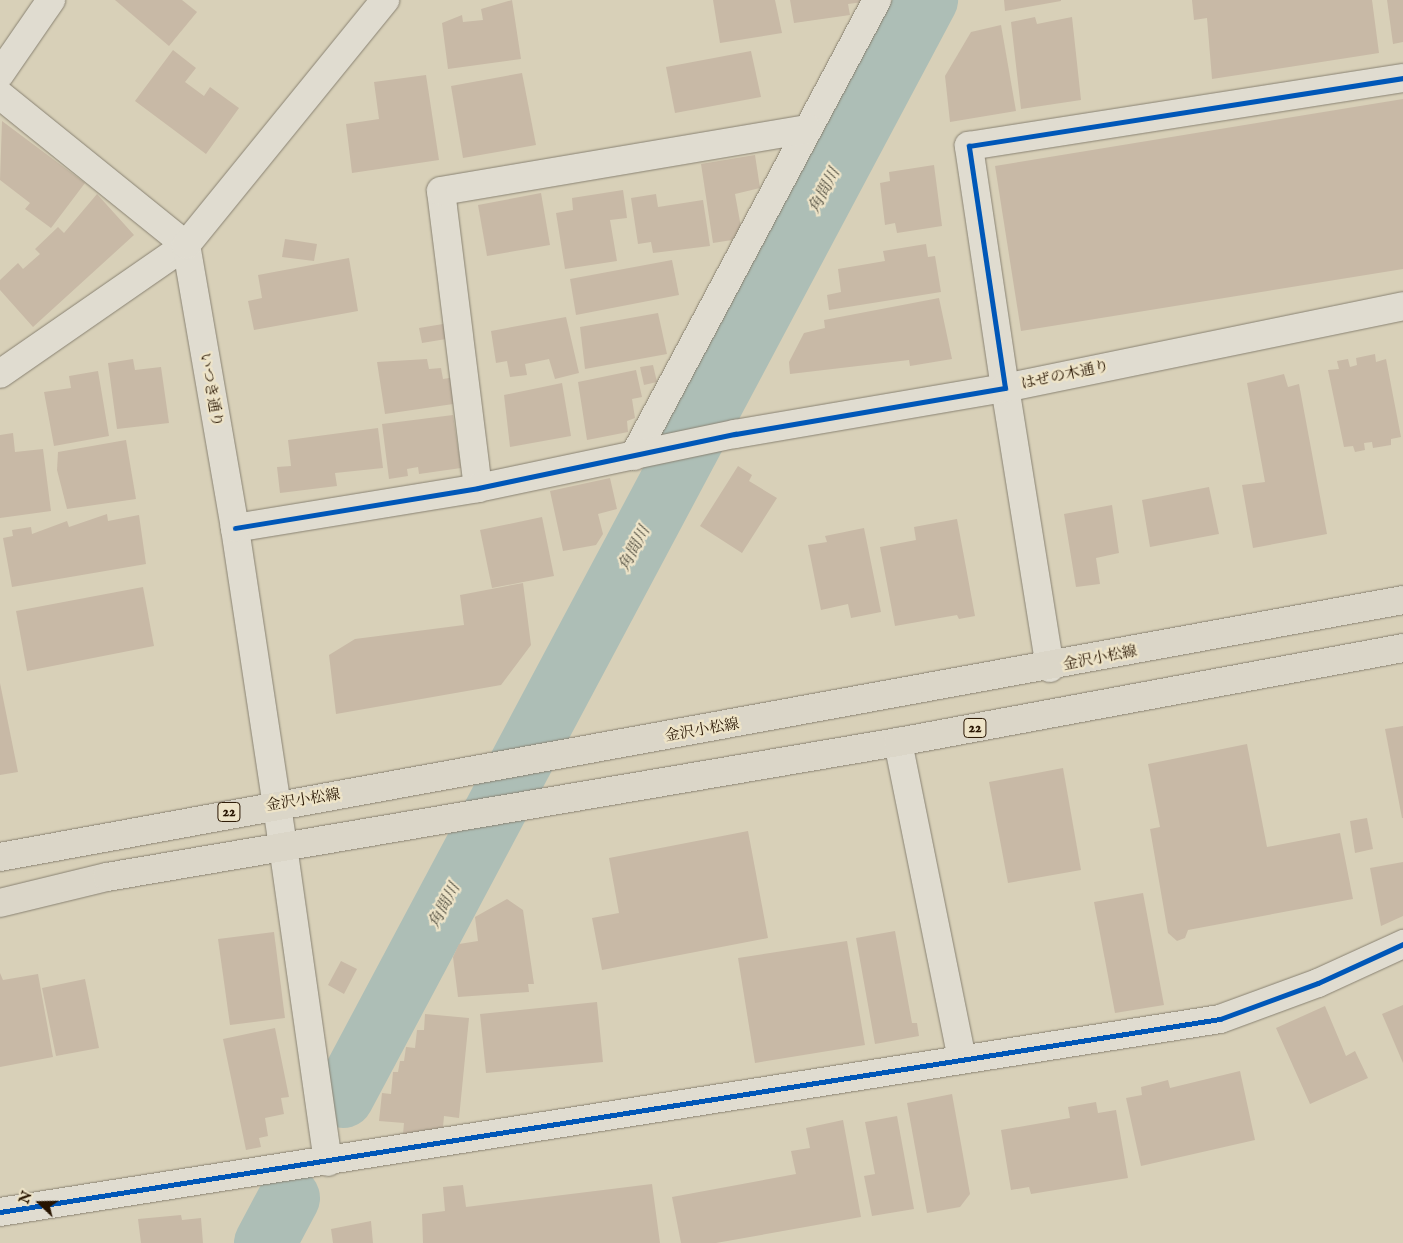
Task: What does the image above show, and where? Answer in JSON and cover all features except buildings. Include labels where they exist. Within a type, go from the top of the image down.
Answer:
[{"type":"main road","name":"金沢小松線","points":[[0,857],[278,803],[460,775],[1050,668],[1403,600]]},
{"type":"main road","name":"22","points":[[0,903],[106,877],[445,820],[546,799],[898,742],[1403,648]]},
{"type":"street","points":[[0,74],[51,0]]},
{"type":"street","points":[[0,374],[186,246],[385,0]]},
{"type":"street","points":[[634,456],[877,0]]},
{"type":"street","points":[[235,528],[478,488],[719,437],[1005,388],[969,146],[1403,78]]},
{"type":"street","points":[[0,95],[186,246]]},
{"type":"street","points":[[478,488],[441,191],[808,129]]},
{"type":"street","name":"いつき通り","points":[[186,246],[235,528],[278,803],[328,1162]]},
{"type":"street","name":"はぜの木通り","points":[[1050,668],[1005,388],[1403,306]]},
{"type":"street","points":[[898,742],[962,1060]]},
{"type":"street","points":[[0,1212],[328,1162],[1220,1020],[1318,983],[1403,944]]},
{"type":"waterway","name":"角間川","points":[[343,1097],[927,0]]},
{"type":"waterway","name":"角間川","points":[[265,1243],[289,1198]]},
{"type":"cycle path","points":[[235,528],[478,488],[735,434],[1005,388],[969,146],[1403,78]]},
{"type":"cycle path","points":[[0,1212],[1220,1019],[1318,983],[1403,944]]}]
